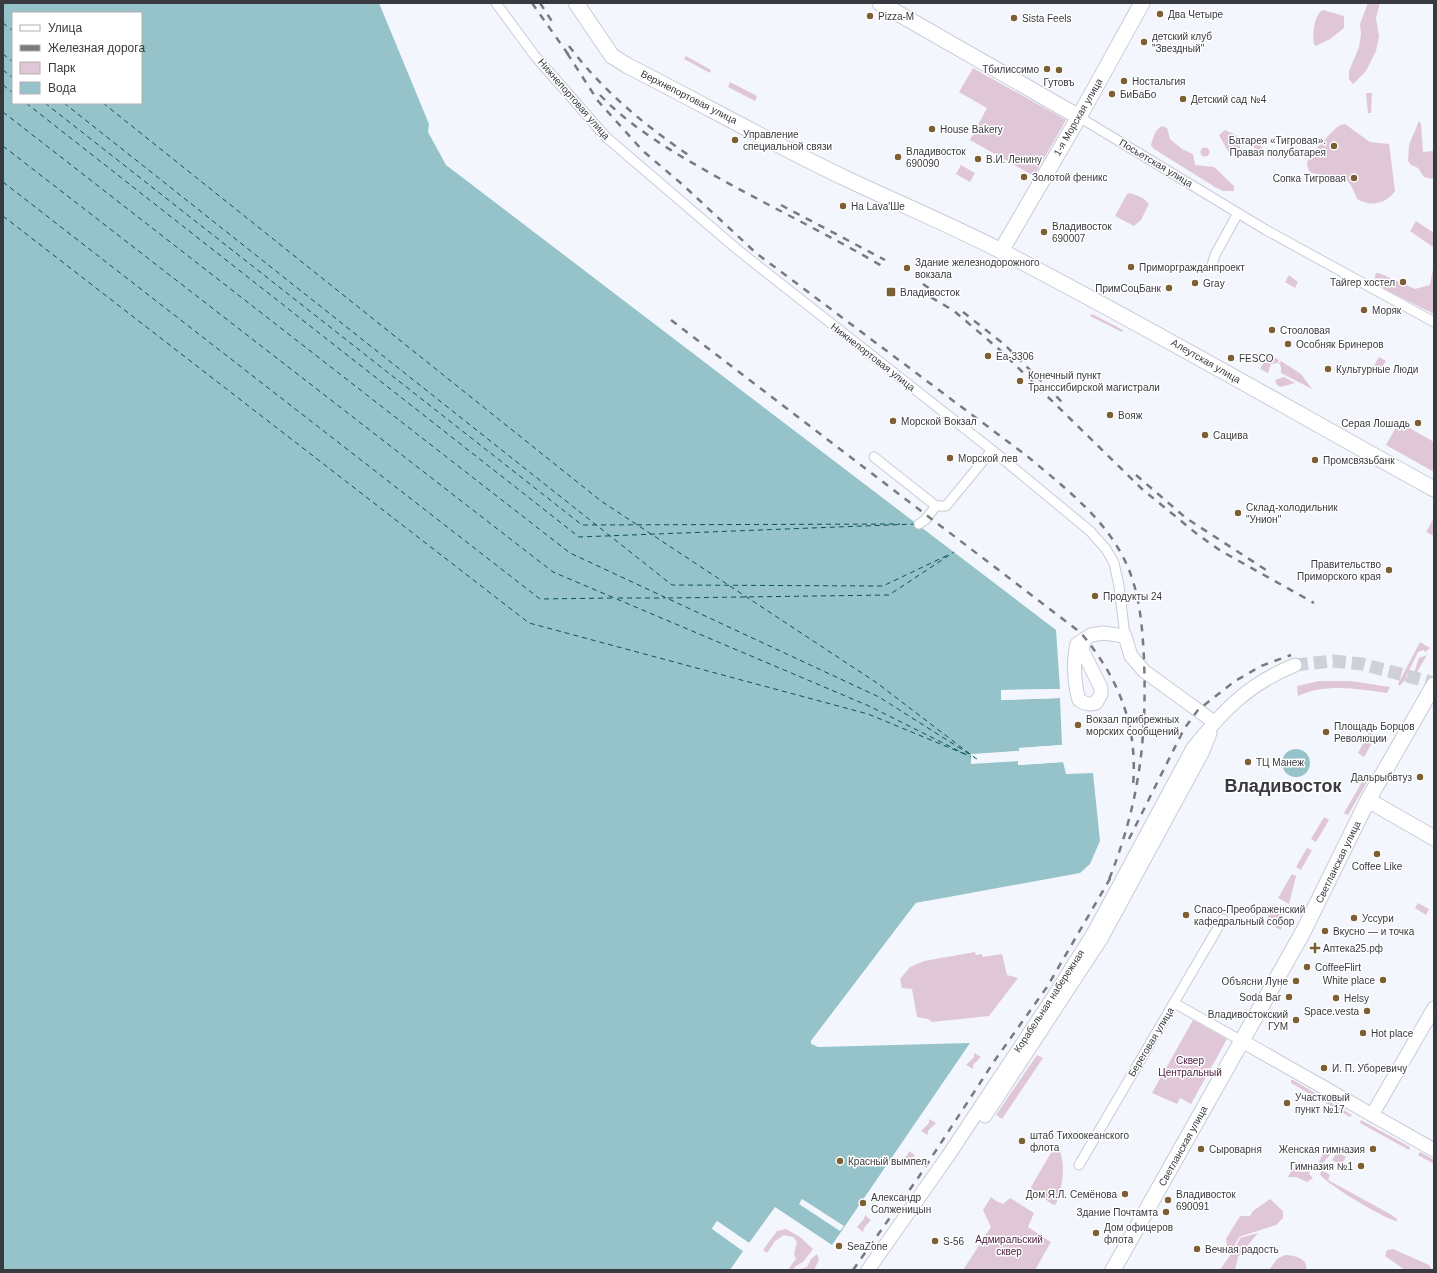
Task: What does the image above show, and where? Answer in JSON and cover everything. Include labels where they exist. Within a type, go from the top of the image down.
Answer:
[{"type":"main road","name":"Верхнепортовая улица","points":[[576,3],[612,56],[628,66],[847,179],[975,239]]},
{"type":"main road","name":"Посьетская улица","points":[[880,3],[1079,117]]},
{"type":"main road","name":"1-я Морская улица","points":[[1001,251],[1079,117],[1142,3]]},
{"type":"main road","name":"Алеутская улица","points":[[975,239],[1001,251],[1170,340],[1278,403],[1434,489]]},
{"type":"main road","points":[[1084,640],[1091,634],[1103,633],[1125,636]]},
{"type":"main road","name":"Нижнепортовая улица","points":[[1125,636],[1131,656],[1144,671],[1214,722]]},
{"type":"main road","name":"Корабельная набережная","points":[[868,1270],[948,1156],[1058,990],[1093,934],[1193,748],[1214,722],[1254,685],[1270,675],[1295,665]]},
{"type":"main road","name":"Светланская улица","points":[[1113,1270],[1242,1042],[1317,905],[1368,800],[1434,685]]},
{"type":"main road","name":"Корабельная набережная","points":[[877,1270],[958,1154],[1101,939],[1202,753],[1214,722]]},
{"type":"main road","points":[[1368,800],[1434,838]]},
{"type":"main road","points":[[1372,1115],[1434,1008]]},
{"type":"main road","points":[[1242,1042],[1434,1150]]},
{"type":"street","name":"Нижнепортовая улица","points":[[496,3],[535,56],[606,137],[738,250],[992,450],[1090,531],[1106,549],[1116,571],[1125,636]]},
{"type":"street","name":"Посьетская улица","points":[[1079,117],[1238,213],[1434,322]]},
{"type":"street","points":[[1212,265],[1226,233],[1238,213]]},
{"type":"street","points":[[874,457],[936,506],[946,506],[992,450]]},
{"type":"street","points":[[919,524],[925,520],[936,506]]},
{"type":"street","name":"Береговая улица","points":[[1079,1166],[1223,919]]},
{"type":"street","points":[[1174,1003],[1242,1042]]},
{"type":"green space","points":[[1368,3],[1380,3],[1376,18],[1379,36],[1376,51],[1366,71],[1353,84],[1349,79],[1349,71],[1359,47],[1361,34],[1360,24]]},
{"type":"green space","points":[[1323,10],[1344,16],[1344,28],[1330,39],[1316,46],[1313,40],[1314,25],[1320,12]]},
{"type":"green space","points":[[686,56],[711,70],[710,73],[684,59]]},
{"type":"green space","points":[[973,68],[1066,120],[1034,176],[970,140],[987,108],[959,92]]},
{"type":"green space","points":[[730,82],[757,96],[755,101],[728,87]]},
{"type":"green space","points":[[1366,93],[1372,93],[1371,113],[1368,113]]},
{"type":"green space","points":[[1419,121],[1421,124],[1423,152],[1434,151],[1434,179],[1424,177],[1418,168],[1411,165],[1408,161],[1409,145]]},
{"type":"green space","points":[[1345,124],[1370,142],[1389,144],[1395,191],[1387,199],[1378,203],[1368,203],[1362,201],[1357,199],[1352,188],[1342,177],[1316,174],[1309,171],[1307,164],[1311,156],[1340,125]]},
{"type":"green space","points":[[1162,126],[1167,128],[1170,139],[1182,149],[1193,154],[1195,165],[1214,167],[1234,186],[1234,191],[1223,191],[1215,187],[1154,149],[1151,145],[1156,131]]},
{"type":"green space","points":[[1225,130],[1236,135],[1240,139],[1240,148],[1229,153],[1219,135]]},
{"type":"green space","points":[[1260,142],[1264,155],[1259,157],[1252,144]]},
{"type":"green space","points":[[1203,148],[1207,148],[1209,152],[1207,156],[1203,156],[1201,154],[1201,150]]},
{"type":"green space","points":[[961,165],[975,173],[970,182],[956,174]]},
{"type":"green space","points":[[1130,193],[1143,198],[1149,204],[1141,220],[1134,226],[1115,216],[1127,194]]},
{"type":"green space","points":[[1416,221],[1434,233],[1433,247],[1410,231]]},
{"type":"green space","points":[[1434,264],[1434,314],[1376,285],[1374,282],[1376,273],[1379,273],[1415,289],[1430,285]]},
{"type":"green space","points":[[1289,275],[1298,282],[1295,288],[1285,282]]},
{"type":"green space","points":[[1092,314],[1123,330],[1122,332],[1090,316]]},
{"type":"green space","points":[[1268,354],[1279,360],[1278,363],[1271,364],[1268,373],[1260,369]]},
{"type":"green space","points":[[1379,357],[1386,361],[1379,373],[1372,369]]},
{"type":"green space","points":[[1281,361],[1301,374],[1312,389],[1281,373],[1279,363]]},
{"type":"green space","points":[[1284,377],[1295,383],[1281,387],[1277,385],[1275,380]]},
{"type":"green space","points":[[1399,422],[1434,442],[1434,472],[1386,445]]},
{"type":"green space","points":[[1434,518],[1434,536],[1426,532]]},
{"type":"green space","points":[[1420,642],[1430,648],[1425,652],[1423,650],[1418,652],[1406,677],[1407,679],[1399,686],[1398,684]]},
{"type":"green space","points":[[1427,655],[1410,684],[1419,658]]},
{"type":"green space","points":[[1319,681],[1351,681],[1390,687],[1387,693],[1331,688],[1320,689],[1298,696],[1297,686]]},
{"type":"green space","points":[[1369,732],[1376,736],[1364,757],[1358,753]]},
{"type":"green space","points":[[1366,775],[1370,777],[1348,815],[1344,813]]},
{"type":"green space","points":[[1324,817],[1329,820],[1316,842],[1311,839]]},
{"type":"green space","points":[[1307,848],[1312,850],[1301,870],[1296,867]]},
{"type":"green space","points":[[1292,874],[1296,876],[1289,904],[1278,898]]},
{"type":"green space","points":[[1418,903],[1429,909],[1426,915],[1415,908]]},
{"type":"green space","points":[[1274,905],[1285,911],[1281,930],[1265,922]]},
{"type":"green space","points":[[975,952],[976,955],[982,954],[983,957],[1002,954],[1007,975],[1018,978],[989,1016],[932,1022],[928,1019],[917,1017],[912,989],[902,988],[900,979],[910,967],[924,961]]},
{"type":"green space","name":"Сквер Центральный","points":[[1193,1020],[1227,1039],[1191,1104],[1180,1098],[1177,1104],[1152,1093]]},
{"type":"green space","points":[[974,1053],[981,1057],[973,1065],[973,1069],[966,1065],[974,1057]]},
{"type":"green space","points":[[1037,1055],[1043,1058],[1002,1119],[996,1115]]},
{"type":"green space","points":[[1291,1080],[1352,1115],[1350,1117],[1291,1083]]},
{"type":"green space","points":[[929,1119],[936,1123],[928,1131],[928,1135],[921,1131],[929,1123]]},
{"type":"green space","points":[[1361,1120],[1410,1147],[1409,1150],[1360,1123]]},
{"type":"green space","points":[[1327,1150],[1331,1154],[1320,1166],[1318,1164],[1324,1151]]},
{"type":"green space","points":[[909,1151],[915,1155],[908,1163],[907,1167],[901,1162]]},
{"type":"green space","points":[[1052,1151],[1060,1151],[1063,1171],[1058,1198],[1056,1204],[1053,1205],[1031,1187]]},
{"type":"green space","points":[[1337,1152],[1346,1157],[1341,1165],[1332,1160]]},
{"type":"green space","points":[[1420,1152],[1434,1160],[1434,1164],[1418,1155]]},
{"type":"green space","points":[[1308,1165],[1313,1166],[1309,1174],[1313,1178],[1307,1182],[1296,1177],[1288,1177],[1293,1168],[1302,1172]]},
{"type":"green space","points":[[1322,1170],[1330,1175],[1328,1180],[1390,1214],[1397,1219],[1397,1221],[1369,1208],[1332,1185],[1320,1174]]},
{"type":"green space","name":"Адмиральский сквер","points":[[991,1197],[1003,1204],[1010,1198],[1034,1213],[1028,1227],[1051,1242],[1035,1270],[963,1270],[991,1227],[983,1210]]},
{"type":"green space","points":[[1270,1199],[1283,1211],[1283,1218],[1276,1225],[1239,1237],[1232,1250],[1227,1248],[1226,1239],[1240,1216],[1250,1216],[1253,1211]]},
{"type":"green space","points":[[865,1215],[871,1220],[864,1228],[863,1232],[857,1227],[864,1219]]},
{"type":"green space","points":[[786,1229],[800,1237],[813,1249],[803,1262],[792,1270],[789,1268],[796,1259],[794,1254],[797,1242],[793,1237],[784,1235],[775,1241],[767,1253],[763,1250],[777,1231]]},
{"type":"green space","points":[[1258,1233],[1238,1257],[1235,1270],[1220,1270],[1240,1238]]},
{"type":"green space","points":[[1393,1249],[1429,1265],[1432,1270],[1405,1270],[1385,1256],[1387,1250]]},
{"type":"green space","points":[[817,1254],[819,1260],[814,1270],[797,1270],[807,1267],[811,1259]]},
{"type":"green space","points":[[1285,1255],[1303,1260],[1306,1270],[1269,1270],[1277,1259]]},
{"type":"water","points":[[3,3],[379,3],[429,124],[428,132],[446,165],[1056,630],[1060,689],[1001,690],[1001,700],[1060,698],[1062,745],[1019,748],[1019,751],[971,755],[971,763],[1018,761],[1019,765],[1063,762],[1066,774],[1093,773],[1100,841],[1090,864],[1080,873],[916,903],[811,1041],[819,1047],[970,1043],[832,1245],[775,1207],[749,1243],[717,1221],[712,1229],[743,1251],[730,1270],[3,1270]]},
{"type":"water","points":[[1296,749],[1306,753],[1310,763],[1306,773],[1296,777],[1286,773],[1282,763],[1286,753]]},
{"type":"pier","points":[[1060,689],[1060,691],[1003,692],[1003,698],[1060,696],[1060,698],[1001,700],[1001,690]]},
{"type":"pier","points":[[1062,745],[1062,747],[1021,750],[1019,753],[973,757],[973,761],[1018,759],[1020,763],[1063,760],[1063,762],[1018,765],[1018,761],[971,764],[971,754],[1019,751],[1019,748]]},
{"type":"pier","points":[[927,901],[913,909],[813,1042],[820,1045],[819,1047],[811,1044],[811,1041],[916,903]]},
{"type":"pier","points":[[802,1199],[844,1226],[840,1231],[799,1204]]},
{"type":"pier","points":[[717,1221],[749,1243],[747,1245],[717,1224],[715,1228],[744,1249],[743,1251],[712,1228]]},
{"type":"ferry route","points":[[3,23],[12,30]]},
{"type":"ferry route","points":[[3,54],[12,61]]},
{"type":"ferry route","points":[[3,70],[12,77]]},
{"type":"ferry route","points":[[3,85],[12,92]]},
{"type":"ferry route","points":[[27,104],[579,537],[915,524]]},
{"type":"ferry route","points":[[46,104],[582,525],[900,524]]},
{"type":"ferry route","points":[[65,104],[672,585],[883,586],[950,554]]},
{"type":"ferry route","points":[[104,104],[601,501],[877,683],[970,754]]},
{"type":"ferry route","points":[[3,112],[570,553],[879,697],[977,759]]},
{"type":"ferry route","points":[[3,146],[553,572],[869,706],[971,757]]},
{"type":"ferry route","points":[[3,182],[540,599],[615,598]]},
{"type":"ferry route","points":[[3,216],[529,623],[868,714],[967,755]]},
{"type":"ferry route","points":[[668,598],[889,595],[954,552]]},
{"type":"ferry route","points":[[618,598],[665,598]]},
{"type":"tunnel","points":[[1295,665],[1333,661],[1362,664],[1434,683]]},
{"type":"railway","points":[[532,3],[570,57]]},
{"type":"railway","points":[[540,3],[555,26]]},
{"type":"railway","points":[[569,46],[595,77],[625,106],[656,132],[690,156]]},
{"type":"railway","points":[[567,53],[598,101],[643,151],[683,185],[756,253],[1027,456],[1064,487],[1088,510],[1118,548],[1131,574],[1138,602],[1142,630],[1145,689],[1142,745],[1134,799],[1119,854],[1108,882]]},
{"type":"railway","points":[[600,95],[624,117],[649,136],[676,153],[725,182],[838,241],[882,266]]},
{"type":"railway","points":[[781,205],[885,260]]},
{"type":"railway","points":[[923,284],[941,297]]},
{"type":"railway","points":[[919,290],[954,311],[1000,350],[1142,489],[1197,534],[1221,551],[1314,603]]},
{"type":"railway","points":[[963,312],[1005,345],[1066,406]]},
{"type":"railway","points":[[671,320],[1081,633],[1106,668],[1123,704],[1129,723],[1132,743],[1134,764],[1133,786]]},
{"type":"railway","points":[[1136,475],[1186,518],[1266,570]]},
{"type":"railway","points":[[1129,839],[1184,729],[1198,710],[1235,681],[1261,666],[1291,655]]},
{"type":"railway","points":[[853,1270],[920,1175],[995,1060],[1047,987],[1111,877]]},
{"type":"place","name":"Два Четыре","points":[[1160,14]]},
{"type":"place","name":"Pizza-M","points":[[870,16]]},
{"type":"place","name":"Sista Feels","points":[[1014,18]]},
{"type":"place","name":"детский клуб \"Звездный\"","points":[[1144,42]]},
{"type":"place","name":"Тбилиссимо","points":[[1047,69]]},
{"type":"place","name":"Гутовъ","points":[[1059,70]]},
{"type":"place","name":"Ностальгия","points":[[1124,81]]},
{"type":"place","name":"БиБаБо","points":[[1112,94]]},
{"type":"place","name":"Детский сад №4","points":[[1183,99]]},
{"type":"place","name":"House Bakery","points":[[932,129]]},
{"type":"place","name":"Управление специальной связи","points":[[735,140]]},
{"type":"place","name":"Батарея «Тигровая». Правая полубатарея","points":[[1334,146]]},
{"type":"place","name":"Владивосток 690090","points":[[898,157]]},
{"type":"place","name":"В.И. Ленину","points":[[978,159]]},
{"type":"place","name":"Золотой феникс","points":[[1024,177]]},
{"type":"place","name":"Сопка Тигровая","points":[[1354,178]]},
{"type":"place","name":"На Lava'Ше","points":[[843,206]]},
{"type":"place","name":"Владивосток 690007","points":[[1044,232]]},
{"type":"place","name":"Приморгражданпроект","points":[[1131,267]]},
{"type":"place","name":"Здание железнодорожного вокзала","points":[[907,268]]},
{"type":"place","name":"Тайгер хостел","points":[[1403,282]]},
{"type":"place","name":"Gray","points":[[1195,283]]},
{"type":"place","name":"ПримСоцБанк","points":[[1169,288]]},
{"type":"place","name":"Владивосток","points":[[891,292]]},
{"type":"place","name":"Моряк","points":[[1364,310]]},
{"type":"place","name":"Стооловая","points":[[1272,330]]},
{"type":"place","name":"Особняк Бринеров","points":[[1288,344]]},
{"type":"place","name":"Еа-3306","points":[[988,356]]},
{"type":"place","name":"FESCO","points":[[1231,358]]},
{"type":"place","name":"Культурные Люди","points":[[1328,369]]},
{"type":"place","name":"Конечный пункт Транссибирской магистрали","points":[[1020,381]]},
{"type":"place","name":"Вояж","points":[[1110,415]]},
{"type":"place","name":"Морской Вокзал","points":[[893,421]]},
{"type":"place","name":"Серая Лошадь","points":[[1418,423]]},
{"type":"place","name":"Сацива","points":[[1205,435]]},
{"type":"place","name":"Морской лев","points":[[950,458]]},
{"type":"place","name":"Промсвязьбанк","points":[[1315,460]]},
{"type":"place","name":"Склад-холодильник \"Унион\"","points":[[1238,513]]},
{"type":"place","name":"Правительство Приморского края","points":[[1389,570]]},
{"type":"place","name":"Продукты 24","points":[[1095,596]]},
{"type":"place","name":"Вокзал прибрежных морских сообщений","points":[[1078,725]]},
{"type":"place","name":"Площадь Борцов Революции","points":[[1326,732]]},
{"type":"place","name":"ТЦ Манеж","points":[[1248,762]]},
{"type":"place","name":"Дальрыбвтуз","points":[[1420,777]]},
{"type":"place","name":"Coffee Like","points":[[1377,854]]},
{"type":"place","name":"Спасо-Преображенский кафедральный собор","points":[[1186,915]]},
{"type":"place","name":"Уссури","points":[[1354,918]]},
{"type":"place","name":"Вкусно — и точка","points":[[1325,931]]},
{"type":"place","name":"Аптека25.рф","points":[[1315,948]]},
{"type":"place","name":"CoffeeFlirt","points":[[1307,967]]},
{"type":"place","name":"White place","points":[[1383,980]]},
{"type":"place","name":"Объясни Луне","points":[[1296,981]]},
{"type":"place","name":"Soda Bar","points":[[1289,997]]},
{"type":"place","name":"Helsy","points":[[1336,998]]},
{"type":"place","name":"Space.vesta","points":[[1367,1011]]},
{"type":"place","name":"Владивостокский ГУМ","points":[[1296,1020]]},
{"type":"place","name":"Hot place","points":[[1363,1033]]},
{"type":"place","name":"И. П. Уборевичу","points":[[1324,1068]]},
{"type":"place","name":"Участковый пункт №17","points":[[1287,1103]]},
{"type":"place","name":"штаб Тихоокеанского флота","points":[[1022,1141]]},
{"type":"place","name":"Сыроварня","points":[[1201,1149]]},
{"type":"place","name":"Женская гимназия","points":[[1373,1149]]},
{"type":"place","name":"Красный вымпел","points":[[840,1161]]},
{"type":"place","name":"Гимназия №1","points":[[1361,1166]]},
{"type":"place","name":"Дом Я.Л. Семёнова","points":[[1125,1194]]},
{"type":"place","name":"Владивосток 690091","points":[[1168,1200]]},
{"type":"place","name":"Александр Солженицын","points":[[863,1203]]},
{"type":"place","name":"Здание Почтамта","points":[[1166,1212]]},
{"type":"place","name":"Дом офицеров флота","points":[[1096,1233]]},
{"type":"place","name":"S-56","points":[[935,1241]]},
{"type":"place","name":"SeaZone","points":[[839,1246]]},
{"type":"place","name":"Вечная радость","points":[[1197,1249]]},
{"type":"district","name":"Владивосток","points":[[1283,786]]}]
